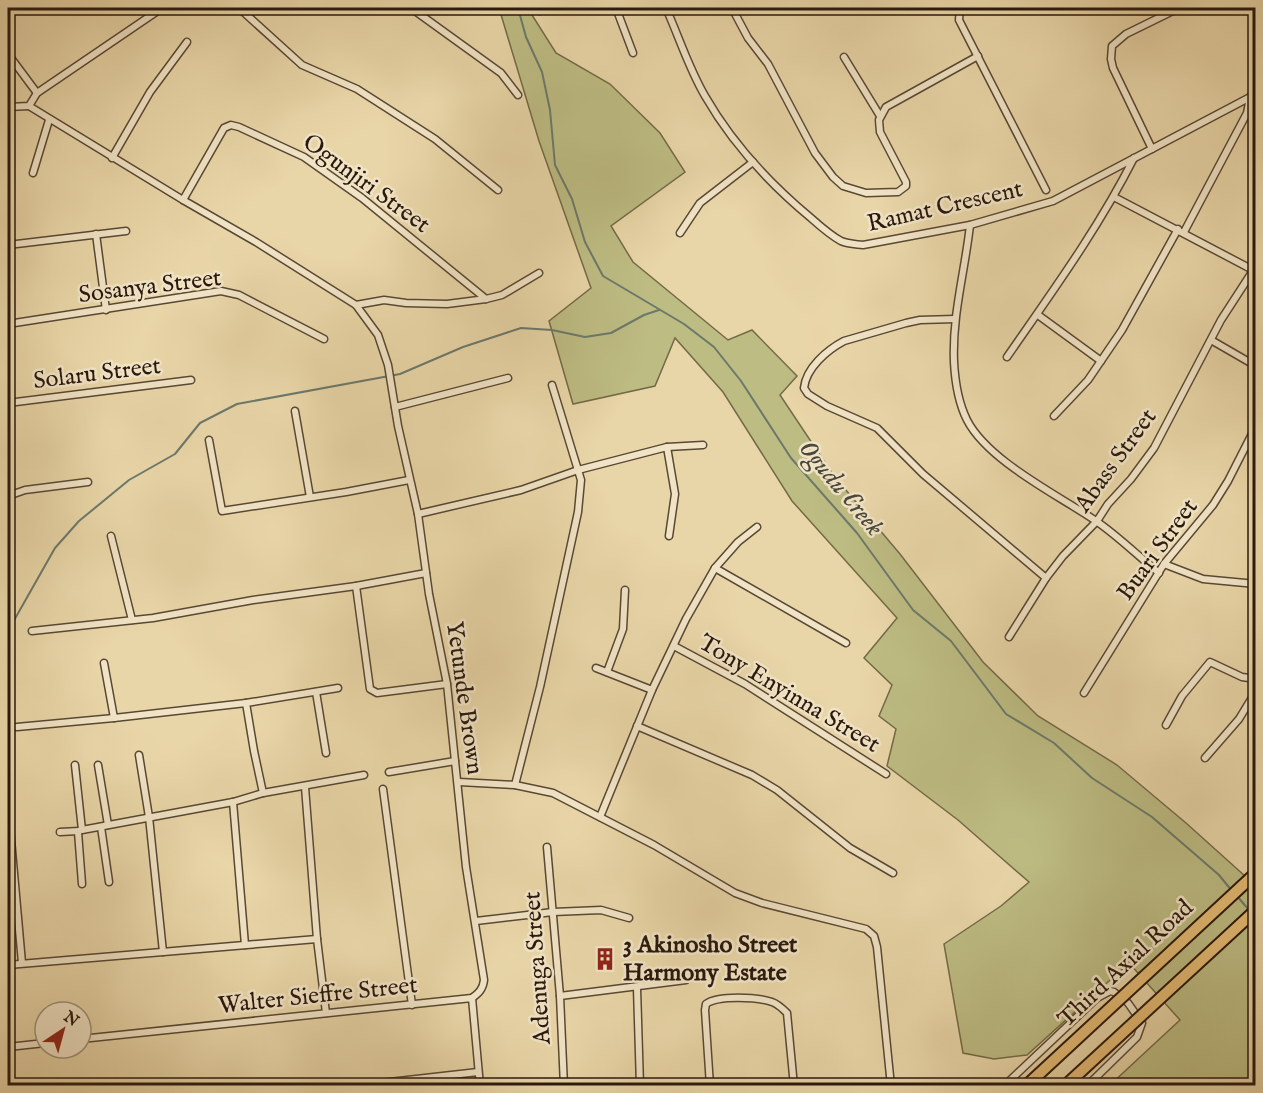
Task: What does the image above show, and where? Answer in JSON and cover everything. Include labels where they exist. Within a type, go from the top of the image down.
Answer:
[{"type":"highway","name":"Third Axial Road","points":[[1026,1086],[1256,873]]},
{"type":"highway","name":"Third Axial Road","points":[[1065,1086],[1256,910]]},
{"type":"street","points":[[29,106],[37,93],[162,8]]},
{"type":"street","points":[[239,8],[302,65],[357,89],[435,139],[498,190]]},
{"type":"street","points":[[411,8],[501,73],[518,95]]},
{"type":"street","points":[[616,8],[633,53]]},
{"type":"street","name":"Ramat Crescent","points":[[666,8],[706,97],[753,162],[785,197],[834,236],[852,244],[863,245],[970,225],[1053,201],[1253,96]]},
{"type":"street","points":[[732,8],[748,38],[768,64],[824,167],[843,186],[866,193],[898,192],[906,186],[878,125],[886,106],[978,56]]},
{"type":"street","points":[[960,8],[959,20],[1046,190]]},
{"type":"street","points":[[1152,149],[1113,68],[1112,46],[1126,34],[1179,8]]},
{"type":"street","points":[[112,158],[150,92],[187,42]]},
{"type":"street","points":[[8,54],[37,93]]},
{"type":"street","points":[[844,57],[880,116]]},
{"type":"street","points":[[1054,416],[1088,380],[1122,330],[1181,231],[1247,113],[1253,96]]},
{"type":"street","points":[[8,106],[29,106],[112,158],[256,242],[356,305],[384,300],[447,304],[486,298],[502,295],[539,273]]},
{"type":"street","points":[[33,173],[49,120]]},
{"type":"street","name":"Ogunjiri Street","points":[[183,200],[224,128],[231,125],[239,127],[304,157],[362,198],[486,298]]},
{"type":"street","points":[[1007,357],[1038,315],[1114,197],[1134,158]]},
{"type":"street","points":[[680,233],[700,202],[753,162]]},
{"type":"street","points":[[1114,197],[1254,268]]},
{"type":"street","points":[[970,225],[956,319],[954,363],[961,407],[968,422],[991,448],[1026,476],[1097,521],[1159,573]]},
{"type":"street","points":[[8,245],[126,231]]},
{"type":"street","points":[[96,234],[106,310]]},
{"type":"street","name":"Abass Street","points":[[1009,637],[1046,578],[1063,556],[1097,521],[1154,448],[1211,339],[1254,268]]},
{"type":"street","name":"Sosanya Street","points":[[8,324],[221,291],[239,295],[324,339]]},
{"type":"street","name":"Yetunde Brown","points":[[356,305],[378,335],[388,365],[409,480],[418,514],[426,573],[447,684],[459,782],[466,867],[484,980],[483,987],[472,998]]},
{"type":"street","points":[[1038,315],[1101,361]]},
{"type":"street","points":[[956,319],[920,320],[844,341],[834,346],[807,375],[804,388],[808,394],[827,406],[877,428],[923,474],[1046,578]]},
{"type":"street","points":[[1211,339],[1256,366]]},
{"type":"street","points":[[395,404],[508,378]]},
{"type":"street","name":"Solaru Street","points":[[8,404],[191,380]]},
{"type":"street","points":[[515,785],[540,687],[578,512],[581,480],[552,385]]},
{"type":"street","points":[[295,411],[310,497]]},
{"type":"street","name":"Buari Street","points":[[1084,693],[1164,564],[1213,505],[1256,426]]},
{"type":"street","points":[[209,440],[222,511],[409,480]]},
{"type":"street","points":[[418,514],[521,490],[578,470],[667,447],[703,445]]},
{"type":"street","points":[[1247,446],[1256,451]]},
{"type":"street","points":[[667,447],[675,494],[669,536]]},
{"type":"street","points":[[8,496],[25,490],[88,482]]},
{"type":"street","points":[[600,817],[652,690],[686,619],[715,568],[738,542],[757,527]]},
{"type":"street","points":[[111,536],[132,620]]},
{"type":"street","points":[[1164,564],[1203,579],[1256,584]]},
{"type":"street","points":[[715,568],[846,644]]},
{"type":"street","points":[[32,631],[132,620],[426,573]]},
{"type":"street","points":[[356,586],[370,689],[377,693],[447,684]]},
{"type":"street","points":[[607,672],[623,629],[626,590]]},
{"type":"street","name":"Tony Enyinna Street","points":[[674,646],[745,684],[886,774]]},
{"type":"street","points":[[1166,725],[1182,696],[1210,662],[1242,677],[1256,679]]},
{"type":"street","points":[[104,663],[114,718]]},
{"type":"street","points":[[596,668],[652,690]]},
{"type":"street","points":[[17,727],[246,703],[338,688]]},
{"type":"street","points":[[1205,759],[1239,719],[1256,691]]},
{"type":"street","points":[[316,692],[326,753]]},
{"type":"street","points":[[246,703],[263,793]]},
{"type":"street","points":[[637,726],[752,776],[777,790],[850,848],[893,873]]},
{"type":"street","points":[[140,755],[163,952]]},
{"type":"street","points":[[389,772],[455,761]]},
{"type":"street","points":[[75,765],[82,884]]},
{"type":"street","points":[[98,765],[109,882]]},
{"type":"street","points":[[8,768],[8,817],[22,963]]},
{"type":"street","points":[[60,832],[80,831],[233,802],[263,793],[364,775]]},
{"type":"street","points":[[459,782],[515,785],[553,794],[654,845],[735,893],[762,903],[866,929],[873,936],[877,947],[891,1086]]},
{"type":"street","points":[[306,787],[317,939],[326,1013]]},
{"type":"street","points":[[383,789],[412,1005]]},
{"type":"street","points":[[233,802],[244,945]]},
{"type":"street","name":"Adenuga Street","points":[[547,847],[560,996],[564,1086]]},
{"type":"street","points":[[8,903],[16,902]]},
{"type":"street","points":[[476,921],[553,912],[601,910],[628,918]]},
{"type":"street","points":[[8,965],[317,939]]},
{"type":"street","points":[[560,996],[687,980]]},
{"type":"street","points":[[637,988],[640,1086]]},
{"type":"street","points":[[1004,1086],[1097,998],[1110,991],[1114,992],[1137,1013],[1142,1023],[1141,1029],[1137,1037],[1087,1086]]},
{"type":"street","points":[[472,998],[480,1086]]},
{"type":"street","name":"Walter Sieffre Street","points":[[93,1038],[472,998]]},
{"type":"street","points":[[710,1086],[705,1010],[706,1004],[718,998],[773,1002],[787,1014],[794,1086]]},
{"type":"street","points":[[8,1047],[33,1044]]},
{"type":"street","points":[[354,1086],[405,1083],[478,1072]]},
{"type":"street","points":[[8,1076],[9,1086]]},
{"type":"shaded area","points":[[499,8],[532,8],[532,15],[556,53],[610,84],[660,133],[685,172],[611,226],[633,262],[728,340],[752,330],[797,376],[780,395],[834,476],[900,554],[983,662],[1038,716],[1117,765],[1255,885],[1255,1085],[1110,1085],[1180,1020],[1129,963],[1027,1055],[994,1059],[963,1053],[944,944],[1001,906],[1029,882],[958,820],[887,766],[896,729],[879,716],[892,685],[864,658],[897,618],[792,501],[723,392],[675,338],[655,386],[573,404],[549,321],[591,288],[539,141]]},
{"type":"waterway","name":"Ogudu Creek","points":[[518,8],[526,37],[542,72],[550,110],[555,165],[572,199],[585,242],[603,276],[684,324],[714,347],[741,381],[791,458],[857,533],[913,610],[951,641],[1006,714],[1054,743],[1092,778],[1152,817],[1219,875],[1232,891]]},
{"type":"waterway","points":[[8,631],[55,548],[79,521],[129,480],[175,454],[200,423],[237,404],[400,374],[463,347],[521,328],[552,330],[585,337],[611,333],[644,315],[659,310]]},
{"type":"waterway","name":"Ogudu Creek","points":[[1236,895],[1250,911]]},
{"type":"place","name":"3 Akinosho Street Harmony Estate","points":[[605,959]]}]
